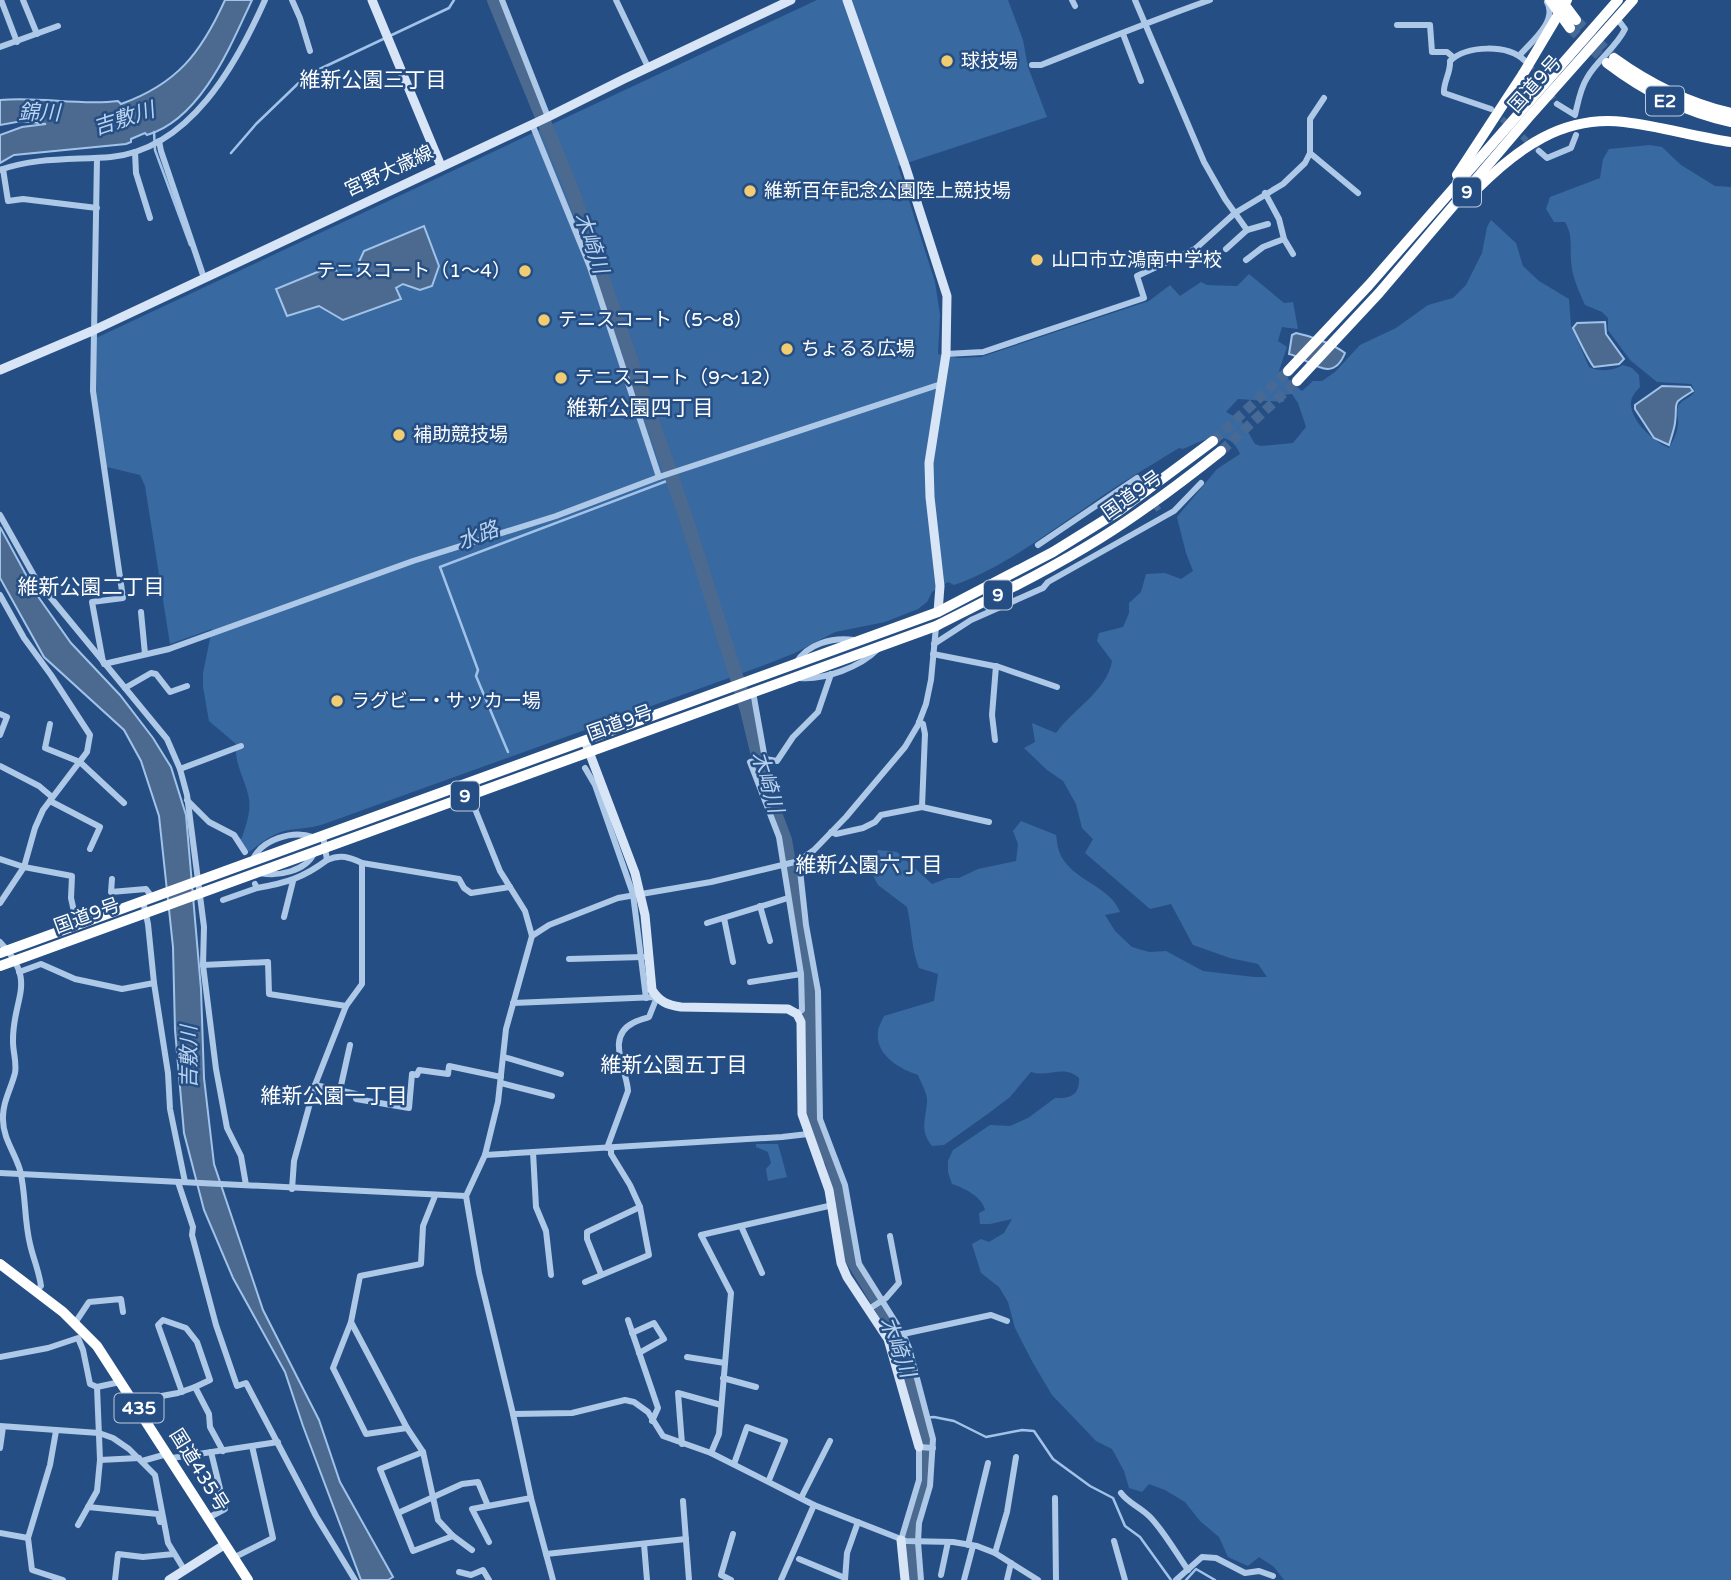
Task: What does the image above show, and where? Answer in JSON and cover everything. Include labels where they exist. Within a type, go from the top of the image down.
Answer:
[{"type":"highway","points":[[1548,0],[1573,24],[1560,0]]},
{"type":"highway","points":[[1439,204],[1567,0]]},
{"type":"highway","name":"国道9号","points":[[1297,381],[1379,293],[1528,118],[1613,15],[1618,0]]},
{"type":"highway","name":"国道9号","points":[[1288,371],[1613,15],[1633,0]]},
{"type":"highway","name":"E2","points":[[1731,113],[1661,89],[1611,61],[1658,97],[1694,112],[1731,122]]},
{"type":"highway","points":[[1379,293],[1400,274],[1493,173],[1516,153],[1548,134],[1585,123],[1622,122],[1731,142]]},
{"type":"highway","name":"国道9号","points":[[3,949],[147,899],[248,857],[319,837],[937,612],[1053,552],[1119,511],[1213,441]]},
{"type":"highway","name":"国道9号","points":[[0,966],[17,966],[149,912],[197,895],[256,881],[321,850],[936,626],[1100,539],[1222,451]]},
{"type":"highway","name":"国道435号","points":[[0,1264],[75,1323],[97,1346],[248,1580]]},
{"type":"street","points":[[1,0],[17,42]]},
{"type":"street","points":[[23,0],[37,34]]},
{"type":"street","points":[[97,208],[23,199],[8,201],[2,169],[34,162],[97,158],[135,152],[159,141],[179,127],[210,97],[236,58],[265,0]]},
{"type":"street","points":[[292,0],[310,51]]},
{"type":"street","points":[[372,0],[441,166]]},
{"type":"street","points":[[502,0],[548,117]]},
{"type":"street","points":[[616,0],[648,67]]},
{"type":"street","name":"宮野大歳線","points":[[0,370],[92,331],[791,0]]},
{"type":"street","points":[[532,936],[572,915],[637,894],[699,885],[799,860],[814,850],[831,832],[905,747],[926,704],[940,586],[929,463],[946,354],[948,318],[943,279],[847,0]]},
{"type":"street","points":[[1135,0],[1204,163],[1247,230]]},
{"type":"street","points":[[1032,65],[1041,65],[1124,34],[1144,23],[1210,0]]},
{"type":"street","points":[[1520,55],[1545,26],[1550,11],[1548,0]]},
{"type":"street","points":[[1557,104],[1575,116],[1581,90],[1588,76],[1620,40],[1625,29],[1613,15]]},
{"type":"street","points":[[1397,26],[1430,25],[1432,52],[1447,52],[1453,57]]},
{"type":"street","points":[[0,47],[58,26]]},
{"type":"street","points":[[1124,34],[1141,81]]},
{"type":"street","points":[[1491,109],[1444,93],[1451,69],[1450,61],[1453,57],[1479,48],[1520,55],[1525,61]]},
{"type":"street","points":[[946,354],[983,352],[1144,298],[1138,276],[1195,249],[1235,213],[1283,184],[1305,163],[1310,153],[1310,119],[1324,99]]},
{"type":"street","points":[[532,124],[590,267],[659,477]]},
{"type":"street","points":[[1539,151],[1547,158],[1571,148],[1576,135]]},
{"type":"street","points":[[159,141],[204,278]]},
{"type":"street","points":[[135,152],[136,173],[150,218]]},
{"type":"street","points":[[1310,153],[1358,193]]},
{"type":"street","points":[[97,158],[93,391],[123,598],[92,602],[104,664]]},
{"type":"street","points":[[1265,193],[1293,254]]},
{"type":"street","points":[[1226,249],[1247,230],[1268,224]]},
{"type":"street","points":[[1246,260],[1263,247],[1284,239]]},
{"type":"street","points":[[104,664],[169,649],[412,561],[556,516],[659,477],[941,384]]},
{"type":"street","points":[[1038,545],[1137,478],[1140,483]]},
{"type":"street","points":[[934,644],[971,620],[1043,588],[1048,582],[1162,515],[1174,512],[1201,483]]},
{"type":"street","points":[[0,514],[37,581],[167,739],[180,769],[187,800],[197,895],[204,927],[203,965],[216,1069],[227,1128],[241,1156],[246,1185]]},
{"type":"street","points":[[0,595],[24,638],[90,735],[87,752],[43,810],[24,867],[0,903]]},
{"type":"street","points":[[141,612],[145,654]]},
{"type":"street","points":[[0,616],[12,616]]},
{"type":"street","points":[[797,677],[831,674],[870,657],[880,646]]},
{"type":"street","points":[[933,654],[996,666],[1057,687]]},
{"type":"street","points":[[995,740],[992,715],[996,666]]},
{"type":"street","points":[[125,688],[151,673],[156,674],[170,691],[187,686]]},
{"type":"street","points":[[797,1014],[802,1010],[801,974],[779,837],[750,762],[765,759],[778,761],[793,737],[818,712],[831,674]]},
{"type":"street","points":[[752,693],[765,759]]},
{"type":"street","points":[[0,714],[7,717],[0,735]]},
{"type":"street","points":[[919,722],[923,724],[925,744],[922,807]]},
{"type":"street","points":[[50,724],[45,748],[80,762],[124,803]]},
{"type":"street","points":[[585,741],[635,873],[645,957],[646,998]]},
{"type":"street","points":[[180,769],[242,746]]},
{"type":"street","points":[[0,766],[39,786],[51,799],[100,827],[90,849]]},
{"type":"street","points":[[585,768],[595,785],[637,894]]},
{"type":"street","points":[[466,782],[491,852],[526,911],[532,936],[506,1029],[498,1102],[485,1155],[466,1196],[479,1273],[531,1498],[553,1580]]},
{"type":"street","points":[[187,800],[209,822],[234,835],[248,857]]},
{"type":"street","points":[[831,832],[835,834],[863,828],[875,822],[881,815],[922,807],[989,822]]},
{"type":"street","points":[[319,837],[321,850],[327,860]]},
{"type":"street","points":[[223,900],[256,881],[293,881],[327,860],[348,856],[362,863],[459,879],[471,893],[510,887]]},
{"type":"street","points":[[0,859],[24,867],[72,876],[71,898],[77,925]]},
{"type":"street","points":[[799,860],[806,925],[818,991],[820,1119],[845,1185],[859,1264],[903,1334],[930,1423],[933,1448],[930,1486],[919,1523],[921,1580]]},
{"type":"street","points":[[292,1189],[294,1161],[315,1085],[346,1006],[362,984],[362,863]]},
{"type":"street","points":[[112,879],[111,892],[146,889],[154,983],[169,1073],[170,1109],[193,1227],[191,1235],[216,1325],[237,1386],[246,1383],[316,1516],[355,1580]]},
{"type":"street","points":[[284,917],[293,881]]},
{"type":"street","points":[[707,923],[788,898]]},
{"type":"street","points":[[760,906],[770,941]]},
{"type":"street","points":[[724,918],[733,961]]},
{"type":"street","points":[[3,949],[17,966],[23,982],[12,1040],[16,1066],[4,1104],[3,1121],[5,1136],[20,1173],[30,1244],[41,1286],[36,1292]]},
{"type":"street","points":[[569,959],[645,957]]},
{"type":"street","points":[[645,957],[653,990],[657,997],[671,1006],[788,1009],[797,1014],[801,1022],[800,1098],[808,1134],[833,1205],[841,1263],[888,1339],[919,1447],[919,1480],[901,1540],[905,1580]]},
{"type":"street","points":[[203,965],[268,962],[270,993],[346,1006]]},
{"type":"street","points":[[17,966],[41,964],[75,979],[121,989],[154,983]]},
{"type":"street","points":[[750,982],[801,974]]},
{"type":"street","points":[[513,1003],[657,997]]},
{"type":"street","points":[[585,1282],[649,1255],[640,1207],[631,1185],[609,1148],[628,1091],[618,1048],[620,1039],[628,1026],[649,1017],[657,997]]},
{"type":"street","points":[[340,1090],[350,1045]]},
{"type":"street","points":[[503,1057],[561,1074]]},
{"type":"street","points":[[315,1085],[356,1094],[356,1099],[409,1108],[412,1074],[417,1075],[419,1070],[448,1074],[449,1066],[552,1096]]},
{"type":"street","points":[[485,1155],[808,1134]]},
{"type":"street","points":[[533,1152],[536,1207],[546,1231],[551,1275]]},
{"type":"street","points":[[0,1173],[466,1196]]},
{"type":"street","points":[[407,1428],[366,1434],[333,1368],[351,1322],[360,1276],[421,1264],[423,1226],[435,1196]]},
{"type":"street","points":[[711,1453],[719,1434],[731,1293],[701,1235],[833,1205]]},
{"type":"street","points":[[601,1274],[587,1239],[587,1232],[640,1207]]},
{"type":"street","points":[[741,1226],[762,1273]]},
{"type":"street","points":[[870,1309],[900,1283],[890,1236]]},
{"type":"street","points":[[75,1323],[89,1302],[121,1299],[123,1312]]},
{"type":"street","points":[[888,1339],[991,1315],[1007,1321]]},
{"type":"street","points":[[134,1401],[182,1391],[210,1380],[197,1342],[187,1328],[163,1320],[158,1325],[182,1391]]},
{"type":"street","points":[[628,1320],[658,1408],[652,1421]]},
{"type":"street","points":[[351,1322],[407,1428],[423,1452],[435,1496],[433,1504],[438,1520],[472,1550]]},
{"type":"street","points":[[632,1333],[654,1323],[664,1339],[639,1353]]},
{"type":"street","points":[[0,1357],[48,1348],[78,1338],[90,1384],[97,1387],[122,1382]]},
{"type":"street","points":[[687,1357],[725,1363]]},
{"type":"street","points":[[723,1378],[756,1387]]},
{"type":"street","points":[[78,1525],[97,1491],[100,1460],[97,1387]]},
{"type":"street","points":[[195,1387],[209,1414],[210,1427],[223,1451]]},
{"type":"street","points":[[682,1444],[678,1393],[721,1405]]},
{"type":"street","points":[[904,1397],[920,1393]]},
{"type":"street","points":[[513,1414],[572,1413],[625,1400],[641,1406],[663,1436],[711,1453],[814,1505],[901,1540],[971,1545],[995,1553],[1038,1580]]},
{"type":"street","points":[[0,1447],[1,1427],[99,1433],[113,1438],[155,1475],[168,1543],[185,1571]]},
{"type":"street","points":[[734,1464],[747,1427],[785,1441],[769,1480]]},
{"type":"street","points":[[56,1432],[50,1465],[29,1538],[32,1570],[63,1580]]},
{"type":"street","points":[[801,1498],[830,1441]]},
{"type":"street","points":[[100,1460],[140,1460],[278,1442]]},
{"type":"street","points":[[233,1558],[273,1538],[252,1446]]},
{"type":"street","points":[[919,1447],[933,1448]]},
{"type":"street","points":[[208,1518],[225,1508],[211,1452]]},
{"type":"street","points":[[423,1452],[380,1469],[413,1551],[453,1536]]},
{"type":"street","points":[[995,1553],[1007,1512],[1016,1457]]},
{"type":"street","points":[[964,1580],[988,1463]]},
{"type":"street","points":[[398,1513],[462,1484],[478,1482],[488,1506]]},
{"type":"street","points":[[1121,1493],[1127,1502],[1139,1506],[1152,1519],[1188,1570]]},
{"type":"street","points":[[489,1542],[472,1509],[531,1498]]},
{"type":"street","points":[[1055,1498],[1056,1580]]},
{"type":"street","points":[[683,1501],[690,1580]]},
{"type":"street","points":[[781,1580],[814,1505]]},
{"type":"street","points":[[88,1507],[158,1515]]},
{"type":"street","points":[[799,1559],[845,1579],[847,1553],[858,1522]]},
{"type":"street","points":[[0,1533],[29,1538]]},
{"type":"street","points":[[732,1580],[721,1575],[733,1534]]},
{"type":"street","points":[[546,1553],[686,1539]]},
{"type":"street","points":[[1114,1541],[1125,1580]]},
{"type":"street","points":[[941,1575],[948,1542]]},
{"type":"street","points":[[644,1544],[647,1580]]},
{"type":"street","points":[[169,1580],[224,1545]]},
{"type":"street","points":[[115,1580],[118,1554],[143,1557],[174,1554]]},
{"type":"street","points":[[1176,1580],[1202,1557],[1216,1558],[1245,1573],[1259,1572],[1273,1576]]},
{"type":"street","points":[[1007,1580],[1011,1563]]},
{"type":"street","points":[[459,1573],[471,1575],[483,1570],[489,1580]]},
{"type":"shaded area","points":[[817,0],[1008,0],[1023,40],[1028,67],[1047,117],[898,166],[935,282],[940,315],[938,354],[958,358],[981,357],[1149,301],[1170,285],[1180,296],[1201,282],[1207,285],[1237,286],[1249,274],[1284,303],[1293,302],[1298,329],[1282,327],[1278,341],[1287,347],[1279,371],[1302,391],[1313,381],[1322,381],[1335,372],[1360,345],[1396,328],[1428,305],[1453,298],[1466,285],[1482,253],[1491,220],[1516,243],[1523,266],[1539,281],[1569,299],[1571,326],[1589,367],[1606,370],[1623,365],[1632,368],[1639,375],[1640,387],[1631,401],[1631,408],[1649,435],[1669,448],[1677,428],[1678,407],[1695,391],[1691,384],[1657,382],[1630,360],[1608,330],[1608,318],[1602,312],[1585,305],[1573,273],[1568,227],[1565,222],[1554,222],[1546,209],[1550,197],[1600,178],[1603,159],[1609,149],[1650,145],[1662,147],[1681,165],[1715,186],[1731,187],[1731,1580],[1284,1580],[1274,1567],[1259,1557],[1248,1566],[1228,1557],[1219,1537],[1200,1521],[1185,1502],[1149,1484],[1142,1492],[1129,1488],[1124,1471],[1112,1449],[1096,1441],[1052,1395],[1015,1328],[1008,1302],[999,1287],[981,1273],[972,1244],[981,1239],[989,1242],[1004,1233],[1012,1219],[980,1224],[979,1213],[985,1210],[983,1205],[972,1194],[952,1184],[948,1172],[948,1161],[953,1150],[990,1125],[1010,1126],[1028,1118],[1055,1098],[1073,1095],[1078,1088],[1079,1078],[1068,1072],[1031,1072],[1010,1097],[989,1113],[944,1145],[932,1146],[924,1130],[927,1102],[918,1075],[897,1065],[880,1048],[878,1030],[884,1016],[934,1001],[938,974],[919,968],[907,907],[878,885],[870,870],[878,850],[897,852],[932,884],[948,878],[959,878],[978,869],[1016,861],[1018,844],[1013,831],[1021,821],[1056,835],[1058,849],[1064,861],[1115,903],[1120,912],[1105,915],[1115,931],[1132,947],[1149,952],[1166,951],[1203,971],[1267,977],[1258,964],[1193,945],[1171,904],[1150,909],[1085,853],[1093,839],[1082,828],[1076,804],[1063,781],[1024,748],[1035,742],[1032,723],[1056,733],[1104,681],[1112,661],[1097,641],[1099,633],[1123,627],[1129,613],[1129,603],[1141,592],[1146,574],[1165,573],[1181,579],[1193,571],[1177,517],[1217,469],[1240,454],[1229,440],[1206,439],[1183,449],[1179,448],[1007,560],[954,585],[948,582],[932,592],[927,602],[918,609],[885,622],[835,632],[795,653],[762,666],[324,824],[279,833],[249,852],[239,839],[242,838],[249,814],[249,804],[237,759],[236,744],[209,721],[203,687],[203,673],[212,629],[170,644],[145,486],[140,475],[107,467],[96,400],[96,338]],"holes":[[[1292,394],[1306,427],[1293,443],[1261,446],[1255,444],[1241,420],[1226,412],[1238,399],[1284,402],[1284,395]]]},
{"type":"shaded area","points":[[756,1144],[778,1144],[787,1177],[768,1181],[766,1169],[771,1163],[768,1152],[756,1147]]},
{"type":"water","points":[[225,0],[252,0],[211,79],[183,114],[166,127],[147,135],[145,133],[126,144],[14,155],[0,163],[0,135],[22,127],[46,124],[22,121],[0,125],[0,100],[118,101],[121,104],[141,96],[157,87],[185,64],[206,36]]},
{"type":"water","points":[[424,226],[439,266],[432,286],[420,290],[403,284],[396,288],[401,299],[343,320],[319,306],[287,316],[276,289],[332,266],[338,273],[359,275],[359,262],[364,251]]},
{"type":"water","points":[[1605,322],[1606,334],[1624,359],[1619,364],[1594,367],[1573,328],[1577,323]]},
{"type":"water","points":[[1296,333],[1322,341],[1345,353],[1340,363],[1327,369],[1289,354],[1292,335]]},
{"type":"water","points":[[1662,386],[1690,387],[1693,391],[1676,404],[1675,426],[1669,445],[1654,438],[1635,409],[1635,405]]},
{"type":"water","name":"吉敷川","points":[[0,527],[37,595],[71,643],[120,695],[171,767],[186,815],[201,989],[204,1078],[214,1164],[263,1310],[319,1420],[340,1482],[393,1577],[388,1580],[361,1580],[285,1372],[233,1278],[204,1210],[184,1133],[175,1030],[173,947],[159,816],[141,761],[124,730],[44,657],[0,578]]},
{"type":"waterway","points":[[231,153],[256,124],[307,75],[449,8],[454,0]]},
{"type":"waterway","name":"木崎川","points":[[494,0],[572,190],[685,515],[785,840],[808,969],[813,1119],[826,1154],[832,1161],[852,1259],[894,1328],[927,1435],[925,1484],[911,1535],[915,1580]]},
{"type":"waterway","name":"吉敷川","points":[[154,132],[155,150],[190,245]]},
{"type":"waterway","name":"水路","points":[[508,752],[476,676],[478,670],[440,567],[672,479]]},
{"type":"waterway","points":[[922,1418],[934,1417],[954,1421],[986,1437],[1022,1430],[1034,1431],[1053,1459],[1090,1486],[1113,1498],[1125,1526],[1140,1537],[1171,1580]]},
{"type":"waterway","points":[[1186,1580],[1196,1569],[1215,1580]]},
{"type":"tunnel","points":[[1576,20],[1614,58]]},
{"type":"tunnel","points":[[1570,28],[1607,63]]},
{"type":"tunnel","points":[[1529,65],[1557,104]]},
{"type":"tunnel","points":[[1495,113],[1539,151]]},
{"type":"tunnel","points":[[1213,441],[1288,371]]},
{"type":"tunnel","points":[[1221,451],[1297,381]]},
{"type":"tunnel","points":[[1140,483],[1160,512]]},
{"type":"place","name":"球技場","points":[[947,61]]},
{"type":"place","name":"維新百年記念公園陸上競技場","points":[[750,191]]},
{"type":"place","name":"山口市立鴻南中学校","points":[[1037,260]]},
{"type":"place","name":"テニスコート（1～4）","points":[[525,271]]},
{"type":"place","name":"テニスコート（5～8）","points":[[544,320]]},
{"type":"place","name":"ちょるる広場","points":[[787,349]]},
{"type":"place","name":"テニスコート（9～12）","points":[[561,378]]},
{"type":"place","name":"補助競技場","points":[[399,435]]},
{"type":"place","name":"ラグビー・サッカー場","points":[[337,701]]},
{"type":"district","name":"維新公園三丁目","points":[[373,80]]},
{"type":"district","name":"維新公園四丁目","points":[[640,408]]},
{"type":"district","name":"維新公園二丁目","points":[[91,587]]},
{"type":"district","name":"維新公園六丁目","points":[[869,865]]},
{"type":"district","name":"維新公園五丁目","points":[[674,1065]]},
{"type":"district","name":"維新公園一丁目","points":[[334,1096]]},
{"type":"water label","name":"錦川","points":[[39,113]]}]
